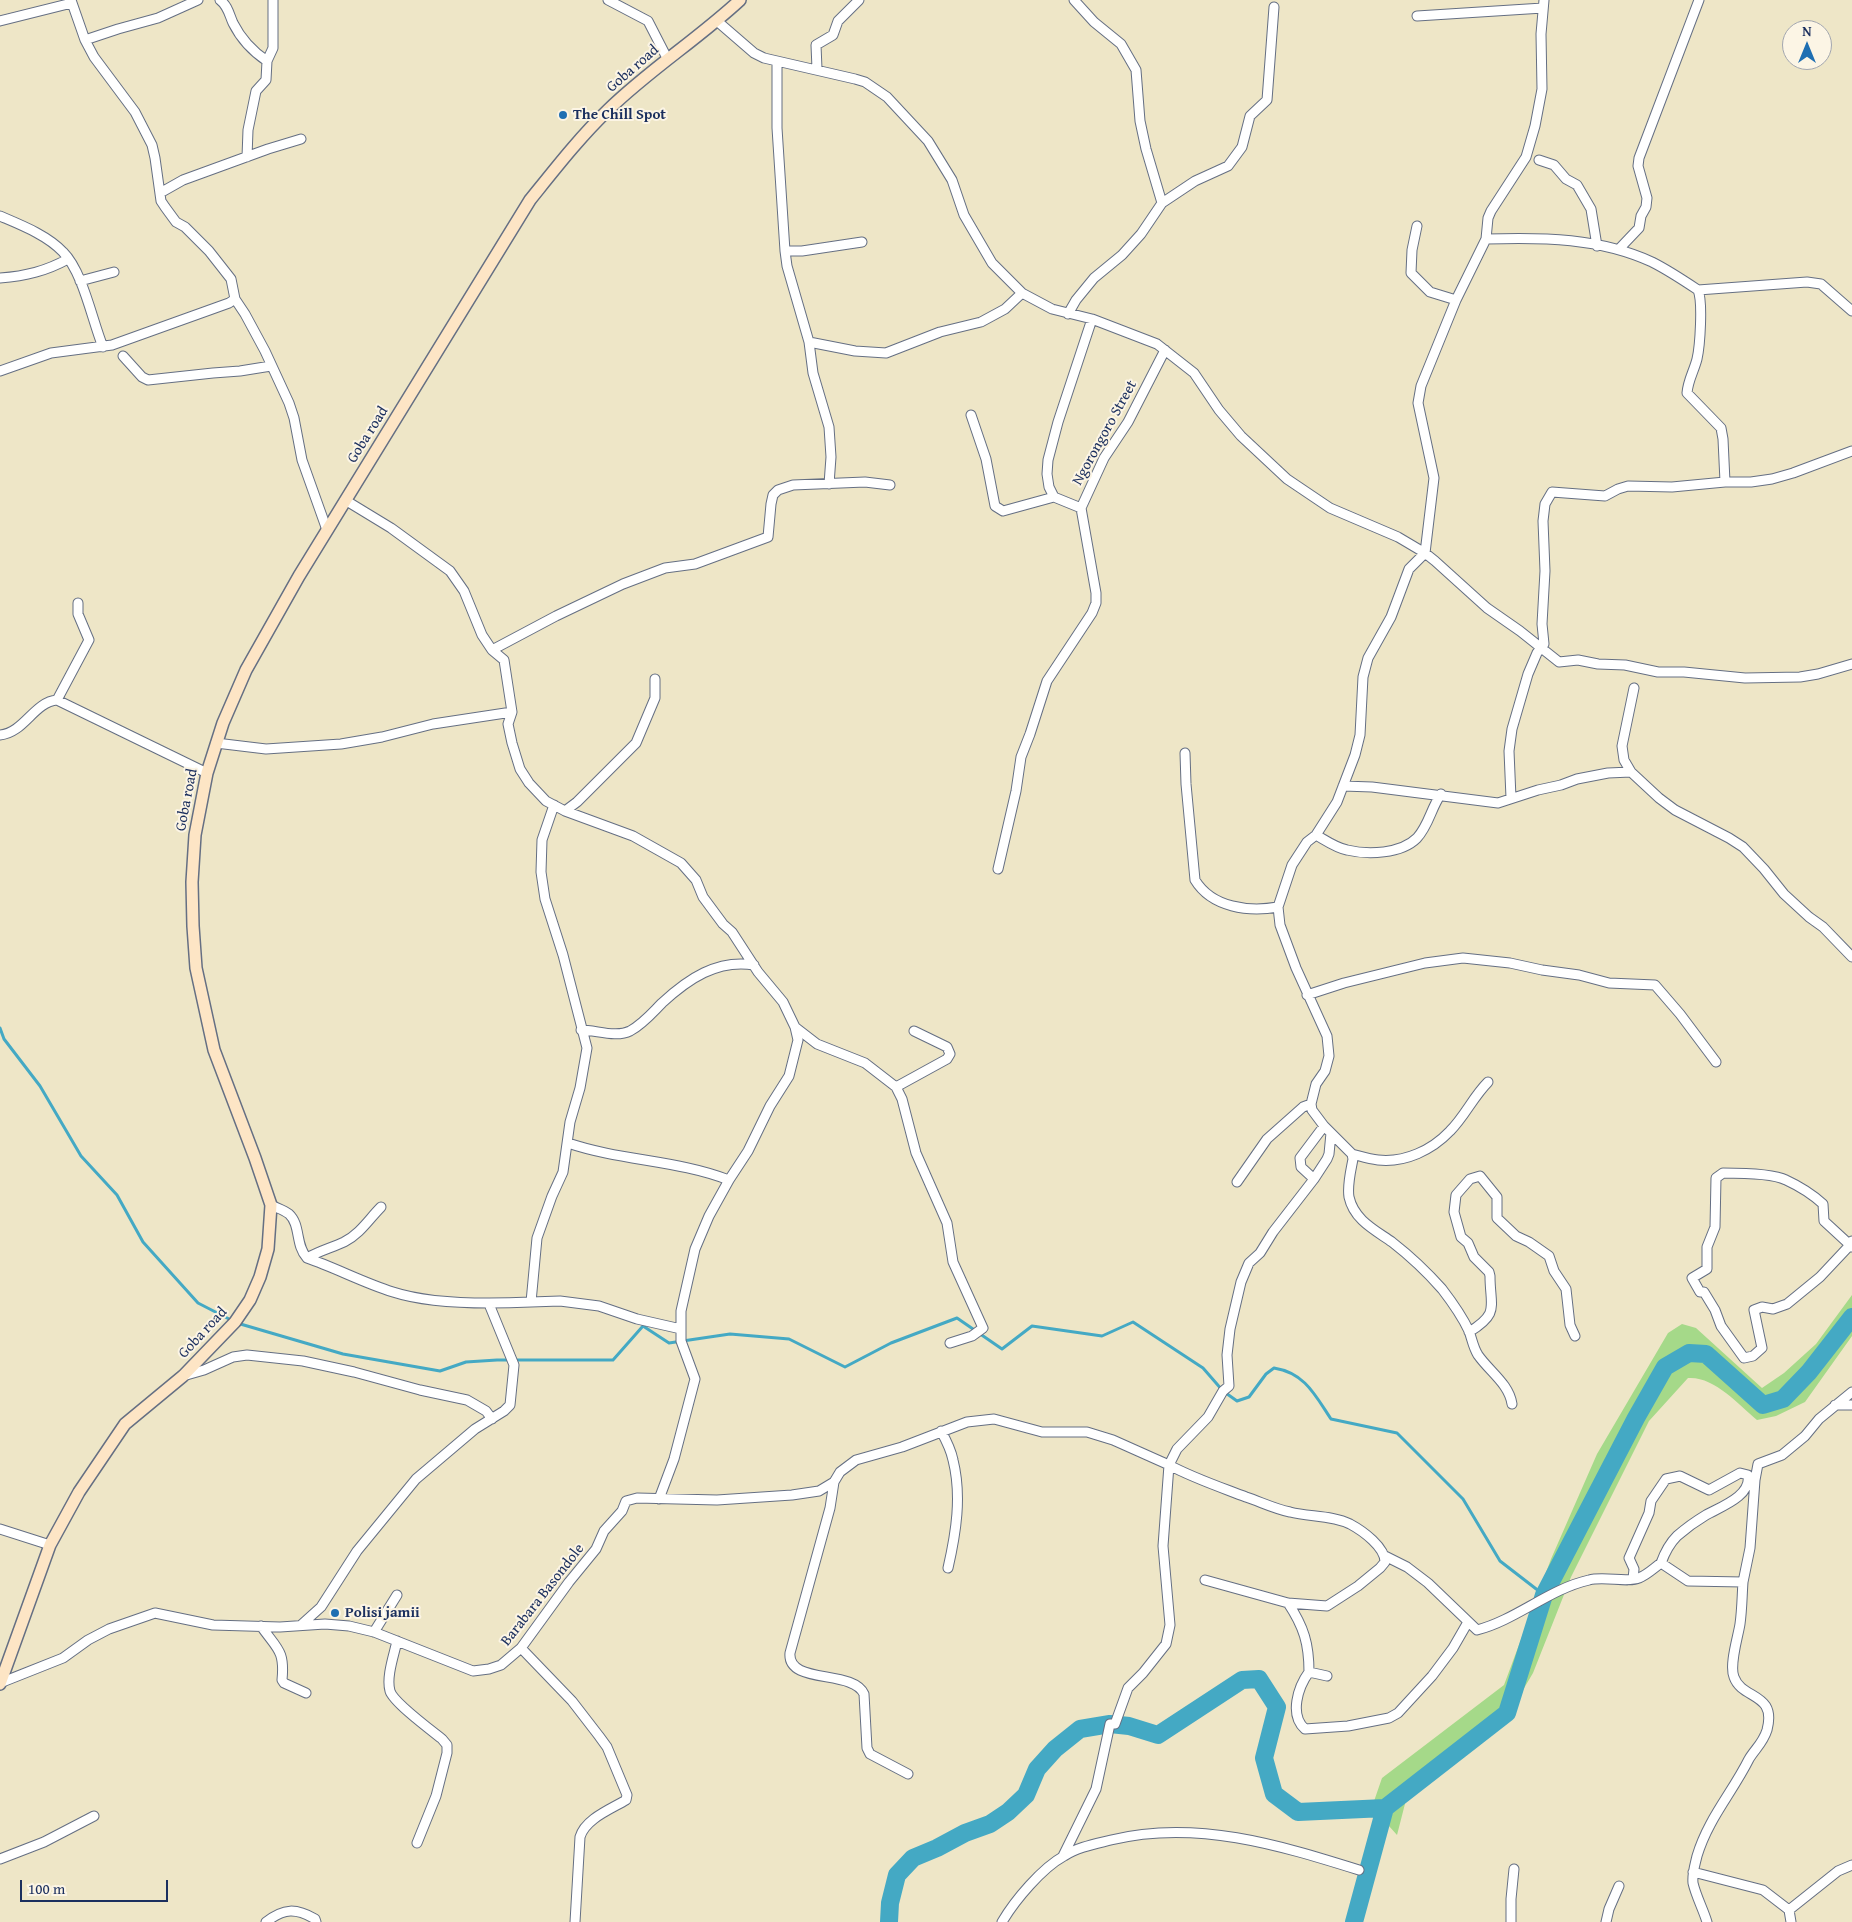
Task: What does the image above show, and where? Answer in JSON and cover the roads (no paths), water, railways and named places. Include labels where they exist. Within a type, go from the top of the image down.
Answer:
[{"type":"main road","name":"Goba road","points":[[0,1683],[50,1545],[79,1492],[125,1424],[183,1376],[231,1328],[250,1300],[260,1277],[268,1249],[271,1206],[214,1050],[196,968],[193,926],[192,882],[196,834],[207,773],[230,703],[246,670],[327,530],[530,200],[569,151],[608,110],[668,58],[718,21],[740,0]]},
{"type":"street","points":[[85,40],[158,18],[198,0]]},
{"type":"street","points":[[220,0],[226,4],[234,24],[252,51],[267,61]]},
{"type":"street","points":[[248,157],[248,130],[256,91],[266,80],[267,61],[273,48],[273,0]]},
{"type":"street","points":[[608,0],[648,21],[668,58]]},
{"type":"street","points":[[816,69],[816,45],[833,35],[838,21],[859,0]]},
{"type":"street","points":[[1074,0],[1094,22],[1121,44],[1136,70],[1140,121],[1162,203]]},
{"type":"street","points":[[1619,249],[1639,228],[1647,198],[1638,166],[1639,158],[1699,0]]},
{"type":"street","points":[[0,20],[71,1],[85,40],[94,57],[134,112],[152,145],[160,193],[165,207],[176,222],[185,227],[225,268],[231,279],[235,299],[249,320],[294,418],[302,460],[327,530]]},
{"type":"street","points":[[1417,16],[1543,4],[1541,34],[1542,89],[1535,126],[1526,157],[1491,211],[1488,218],[1486,240],[1456,300],[1420,386],[1418,403],[1434,478],[1425,553],[1409,569],[1391,617],[1368,658],[1364,677],[1360,735],[1355,756],[1344,786],[1337,802],[1316,835],[1308,842],[1292,865],[1278,907],[1280,926],[1307,995],[1324,1028],[1329,1056],[1325,1072],[1316,1084],[1311,1104],[1312,1110],[1352,1154],[1378,1160],[1399,1160],[1424,1151],[1451,1131],[1488,1082]]},
{"type":"street","points":[[1068,314],[1076,300],[1094,278],[1122,255],[1141,234],[1162,203],[1195,181],[1228,166],[1242,147],[1250,116],[1267,100],[1274,7]]},
{"type":"street","points":[[718,21],[754,53],[777,62],[816,69],[865,82],[887,97],[928,141],[947,170],[964,215],[992,263],[1022,293],[1052,309],[1092,319],[1157,344],[1194,374],[1219,410],[1241,436],[1287,479],[1330,508],[1398,537],[1436,560],[1487,608],[1559,662],[1578,660],[1598,664],[1617,664],[1658,672],[1684,672],[1735,677],[1800,677],[1852,664]]},
{"type":"street","points":[[777,62],[777,128],[785,251],[787,266],[809,342],[813,373],[829,427],[831,457],[829,484]]},
{"type":"street","points":[[160,193],[183,180],[301,139]]},
{"type":"street","points":[[1539,160],[1554,165],[1566,179],[1577,185],[1591,209],[1597,246]]},
{"type":"street","points":[[0,216],[35,232],[61,250],[80,281],[103,347]]},
{"type":"street","points":[[1417,226],[1412,250],[1411,273],[1430,292],[1456,300]]},
{"type":"street","points":[[1486,240],[1527,238],[1575,240],[1619,249],[1653,262],[1698,290],[1807,282],[1821,284],[1852,310]]},
{"type":"street","points":[[785,251],[802,251],[862,242]]},
{"type":"street","points":[[0,278],[35,274],[52,268],[68,259]]},
{"type":"street","points":[[80,281],[114,272]]},
{"type":"street","points":[[1698,290],[1701,305],[1697,359],[1687,393],[1721,428],[1725,482]]},
{"type":"street","points":[[809,342],[855,351],[886,353],[940,332],[981,322],[1005,309],[1022,293]]},
{"type":"street","points":[[0,371],[51,353],[103,347],[229,303],[235,299]]},
{"type":"street","points":[[1054,497],[1049,486],[1048,460],[1058,422],[1092,319]]},
{"type":"street","name":"Ngorongoro Street","points":[[998,869],[1016,790],[1021,757],[1047,681],[1092,613],[1096,603],[1096,593],[1081,508],[1104,458],[1128,422],[1165,350]]},
{"type":"street","points":[[123,356],[142,377],[148,380],[240,372],[271,366]]},
{"type":"street","points":[[971,415],[986,459],[995,506],[998,509],[1003,511],[1054,497],[1081,508]]},
{"type":"street","points":[[1511,798],[1510,746],[1512,729],[1528,674],[1537,653],[1544,644],[1542,624],[1545,572],[1543,521],[1545,504],[1552,492],[1605,496],[1618,488],[1628,486],[1672,487],[1725,482],[1751,482],[1772,479],[1849,453],[1848,460],[1852,462]]},
{"type":"street","points":[[492,650],[556,616],[624,584],[664,568],[695,564],[768,537],[771,504],[773,495],[778,490],[793,485],[865,482],[890,485]]},
{"type":"street","points":[[345,500],[392,528],[450,571],[460,583],[477,625],[492,650],[504,660],[512,712],[508,724],[520,769],[529,783],[546,801],[564,811],[633,836],[682,863],[696,880],[704,897],[723,924],[732,932],[754,965],[784,1002],[798,1040],[789,1076],[770,1106],[748,1151],[708,1216],[695,1249],[682,1311],[681,1329],[681,1341],[695,1379],[674,1459],[658,1499],[716,1500],[792,1495],[819,1490],[834,1482]]},
{"type":"street","points":[[0,735],[11,733],[42,707],[57,700],[88,644],[88,635],[78,614],[78,603]]},
{"type":"street","points":[[564,811],[577,802],[636,743],[655,698],[655,679]]},
{"type":"street","points":[[1634,688],[1622,746],[1624,760],[1631,772],[1675,810],[1743,847],[1784,894],[1823,927],[1852,957]]},
{"type":"street","points":[[57,700],[207,773]]},
{"type":"street","points":[[216,743],[266,750],[341,744],[382,737],[433,724],[512,712]]},
{"type":"street","points":[[1185,753],[1195,880],[1200,888],[1218,901],[1238,908],[1265,909],[1278,907]]},
{"type":"street","points":[[1344,786],[1372,787],[1419,794],[1441,794],[1498,803],[1538,790],[1561,786],[1577,779],[1608,773],[1631,772]]},
{"type":"street","points":[[1316,835],[1345,850],[1369,852],[1396,849],[1417,838],[1430,819],[1434,806],[1441,794]]},
{"type":"street","points":[[531,1302],[537,1238],[563,1172],[570,1122],[580,1088],[587,1048],[563,955],[545,899],[541,872],[542,840],[554,805]]},
{"type":"street","points":[[1307,995],[1344,983],[1430,962],[1463,958],[1510,963],[1579,975],[1610,984],[1655,985],[1680,1014],[1716,1062]]},
{"type":"street","points":[[581,1030],[592,1030],[606,1034],[629,1032],[648,1018],[663,1002],[692,979],[718,966],[740,963],[754,965]]},
{"type":"street","points":[[794,1027],[817,1044],[865,1063],[896,1087],[902,1099],[916,1153],[947,1223],[953,1262],[983,1328],[972,1336],[950,1343]]},
{"type":"street","points":[[896,1087],[947,1059],[950,1054],[947,1047],[914,1031]]},
{"type":"street","points":[[1237,1182],[1266,1139],[1303,1107],[1311,1104]]},
{"type":"street","points":[[1314,1179],[1301,1167],[1300,1158],[1328,1129]]},
{"type":"street","points":[[1063,1856],[1096,1789],[1110,1724],[1115,1724],[1128,1688],[1143,1673],[1166,1644],[1170,1626],[1163,1530],[1169,1465],[1177,1449],[1208,1417],[1223,1391],[1229,1386],[1227,1355],[1230,1329],[1241,1282],[1249,1264],[1260,1253],[1273,1232],[1314,1179],[1329,1154],[1328,1129]]},
{"type":"street","points":[[568,1143],[598,1152],[666,1165],[694,1168],[729,1180]]},
{"type":"street","points":[[1352,1154],[1349,1191],[1351,1203],[1356,1213],[1374,1231],[1391,1241],[1411,1259],[1453,1303],[1469,1332],[1477,1353],[1507,1388],[1512,1404]]},
{"type":"street","points":[[1723,1173],[1760,1175],[1785,1179],[1810,1192],[1823,1204],[1824,1222],[1851,1244],[1820,1276],[1787,1304],[1773,1309],[1762,1306],[1754,1310],[1762,1348],[1752,1356],[1744,1358],[1725,1334],[1715,1310],[1704,1292],[1700,1292],[1692,1278],[1707,1269],[1707,1247],[1715,1227],[1716,1178],[1723,1173]]},
{"type":"street","points":[[1469,1332],[1483,1324],[1491,1312],[1490,1276],[1489,1272],[1474,1257],[1468,1243],[1461,1237],[1454,1212],[1456,1195],[1470,1179],[1480,1176],[1497,1198],[1497,1218],[1516,1236],[1529,1242],[1549,1256],[1554,1271],[1566,1289],[1570,1325],[1576,1336]]},
{"type":"street","points":[[271,1206],[290,1215],[296,1224],[301,1251],[307,1258],[392,1292],[411,1297],[489,1304],[560,1301],[599,1306],[636,1319],[681,1329]]},
{"type":"street","points":[[307,1258],[318,1251],[344,1242],[358,1233],[381,1207]]},
{"type":"street","points":[[301,1625],[321,1607],[357,1551],[416,1479],[475,1429],[510,1405],[514,1365],[489,1304]]},
{"type":"street","points":[[183,1376],[204,1370],[220,1361],[240,1356],[303,1361],[467,1400],[486,1412],[492,1419]]},
{"type":"street","points":[[1707,1922],[1696,1893],[1693,1872],[1702,1840],[1716,1811],[1760,1747],[1767,1730],[1769,1714],[1765,1704],[1738,1684],[1734,1677],[1733,1668],[1740,1624],[1743,1582],[1750,1548],[1758,1464],[1782,1456],[1805,1436],[1819,1419],[1852,1392]]},
{"type":"street","points":[[1835,1405],[1852,1405]]},
{"type":"street","points":[[908,1774],[870,1754],[867,1748],[862,1688],[855,1683],[806,1672],[794,1666],[789,1660],[790,1652],[830,1508],[834,1482],[840,1472],[856,1460],[902,1447],[967,1422],[994,1419],[1042,1432],[1087,1432],[1113,1440],[1208,1483],[1278,1509],[1350,1524],[1373,1542],[1385,1556],[1407,1567],[1428,1583],[1477,1630],[1494,1626],[1557,1592],[1586,1580],[1599,1578],[1633,1579],[1638,1579],[1661,1563],[1666,1549],[1677,1536],[1704,1516],[1735,1498],[1744,1490],[1749,1481],[1748,1475],[1740,1473],[1709,1490],[1680,1476],[1666,1479],[1651,1501],[1649,1513],[1629,1558],[1634,1569],[1633,1579]]},
{"type":"street","points":[[941,1431],[953,1460],[958,1514],[948,1568]]},
{"type":"street","name":"Barabara Basondole","points":[[0,1683],[63,1658],[88,1640],[109,1629],[154,1613],[168,1614],[213,1625],[325,1624],[349,1626],[374,1632],[473,1671],[489,1669],[501,1665],[521,1648],[569,1582],[596,1549],[604,1531],[622,1511],[626,1501],[637,1498],[658,1499]]},
{"type":"street","points":[[0,1529],[50,1545]]},
{"type":"street","points":[[1206,1580],[1288,1604],[1327,1606],[1333,1604],[1380,1568],[1386,1562],[1385,1556]]},
{"type":"street","points":[[1661,1563],[1688,1581],[1743,1582]]},
{"type":"street","points":[[374,1632],[397,1595]]},
{"type":"street","points":[[1288,1604],[1300,1623],[1308,1642],[1309,1672],[1300,1688],[1297,1710],[1300,1724],[1305,1729],[1348,1726],[1389,1718],[1398,1713],[1432,1676],[1453,1648],[1468,1622]]},
{"type":"street","points":[[261,1626],[283,1658],[282,1680],[284,1683],[306,1693]]},
{"type":"street","points":[[397,1641],[389,1679],[390,1692],[442,1739],[446,1745],[446,1753],[436,1796],[417,1843]]},
{"type":"street","points":[[521,1648],[572,1701],[607,1747],[627,1795],[626,1800],[588,1824],[582,1830],[575,1922]]},
{"type":"street","points":[[1309,1672],[1327,1676]]},
{"type":"street","points":[[0,1859],[44,1842],[94,1816]]},
{"type":"street","points":[[1002,1922],[1019,1898],[1063,1856],[1077,1849],[1145,1833],[1194,1832],[1249,1840],[1324,1858],[1359,1870]]},
{"type":"street","points":[[1789,1910],[1838,1871],[1852,1865]]},
{"type":"street","points":[[1511,1922],[1514,1869]]},
{"type":"street","points":[[1693,1872],[1763,1890],[1789,1910],[1791,1922]]},
{"type":"street","points":[[1606,1922],[1609,1909],[1619,1886]]},
{"type":"street","points":[[266,1922],[282,1913],[296,1910],[315,1919],[316,1922]]},
{"type":"waterway","points":[[0,1028],[4,1039],[40,1086],[81,1156],[117,1195],[143,1242],[198,1303],[231,1320]]},
{"type":"waterway","points":[[1354,1922],[1385,1808],[1507,1713],[1544,1595],[1636,1418],[1665,1367],[1689,1353],[1706,1354],[1763,1405],[1783,1399],[1809,1372],[1852,1317]]},
{"type":"waterway","points":[[237,1323],[343,1354],[440,1371],[466,1362],[497,1360],[613,1360],[643,1326],[669,1343],[730,1334],[789,1339],[845,1367],[891,1343],[957,1318],[1002,1349],[1032,1326],[1102,1336],[1133,1322],[1203,1368],[1223,1391],[1237,1401],[1249,1397],[1266,1374],[1274,1368],[1294,1375],[1308,1386],[1331,1419],[1397,1433],[1463,1499],[1500,1561],[1544,1595]]},
{"type":"waterway","points":[[889,1922],[890,1903],[897,1875],[913,1858],[965,1833],[990,1824],[1008,1812],[1026,1795],[1037,1769],[1055,1749],[1080,1729],[1110,1724],[1129,1726],[1158,1735],[1242,1680],[1259,1679],[1277,1707],[1264,1758],[1274,1794],[1298,1812],[1385,1808]]},
{"type":"place","name":"The Chill Spot","points":[[563,115]]},
{"type":"place","name":"Polisi jamii","points":[[335,1613]]}]
